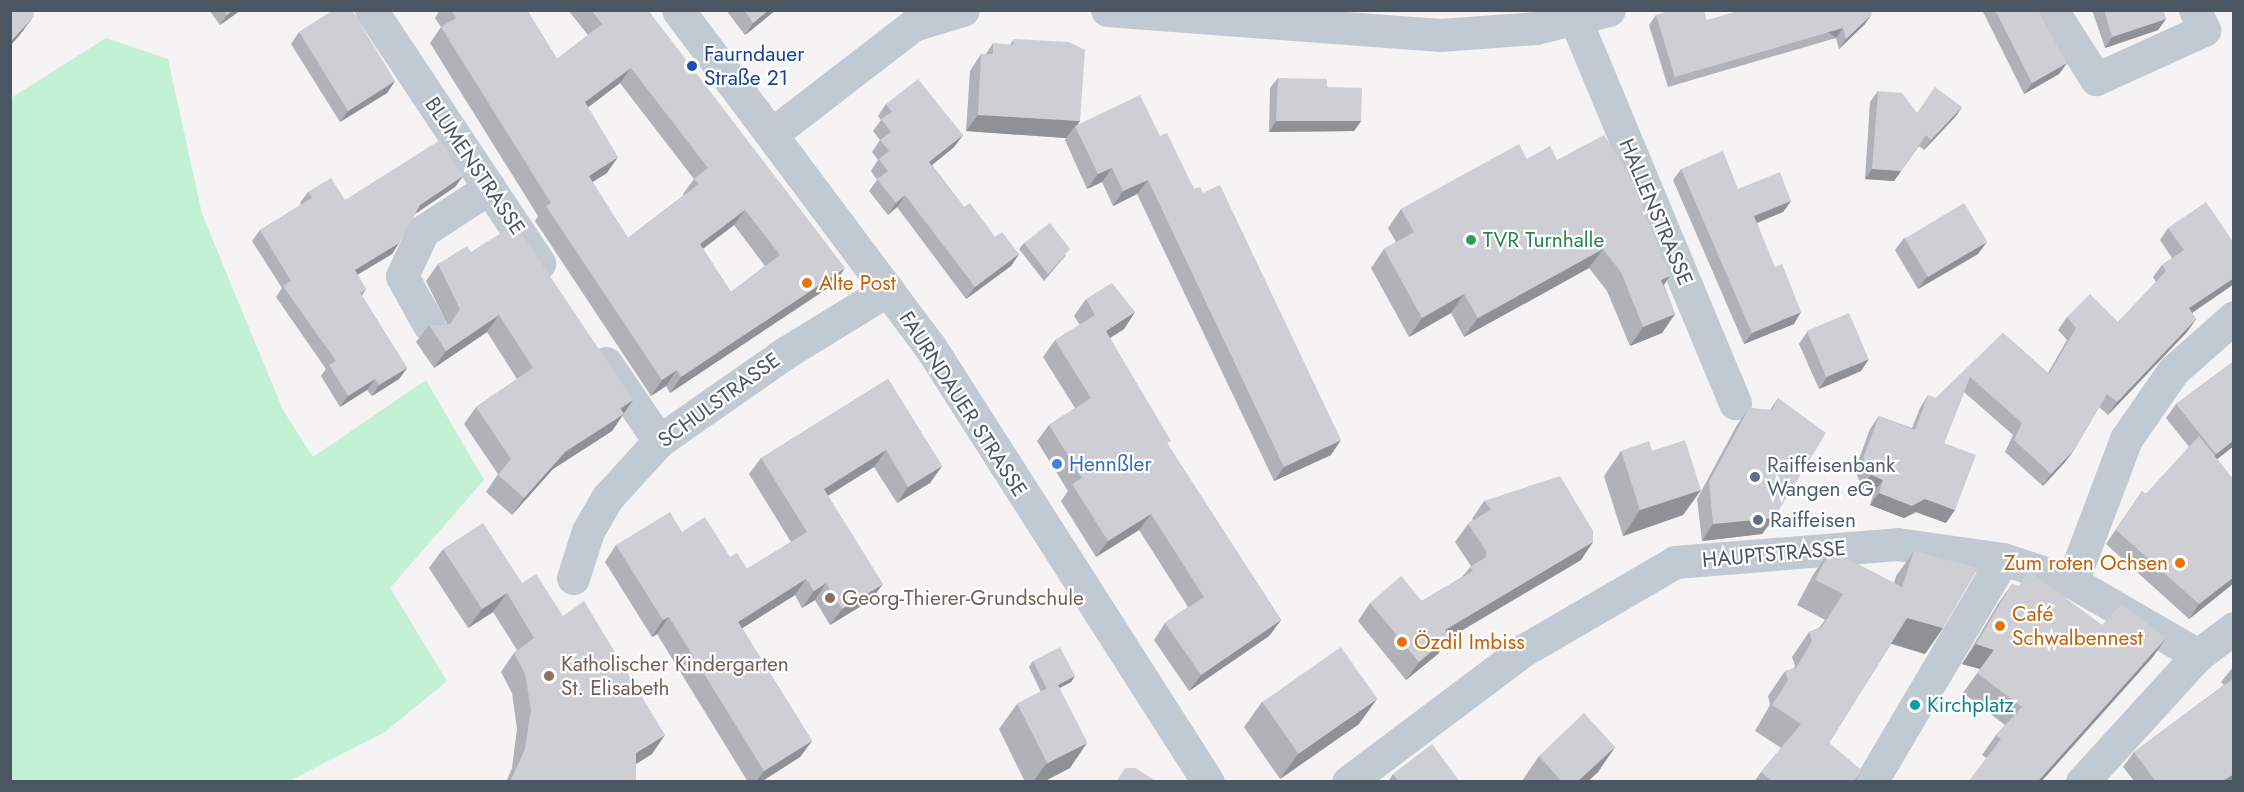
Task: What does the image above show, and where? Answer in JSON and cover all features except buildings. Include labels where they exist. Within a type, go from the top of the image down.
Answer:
[{"type":"street","name":"BLUMENSTRASSE","points":[[371,10],[558,291]]},
{"type":"street","name":"FAURNDAUER STRASSE","points":[[678,10],[772,133],[940,362],[1208,782]]},
{"type":"street","points":[[772,133],[913,25],[963,10]]},
{"type":"street","points":[[1107,10],[1440,35],[1540,19],[1576,21],[1609,10]]},
{"type":"street","points":[[2052,10],[2096,79],[2204,30],[2195,10]]},
{"type":"street","name":"HALLENSTRASSE","points":[[1576,21],[1735,403]]},
{"type":"street","points":[[429,325],[402,276],[423,231],[489,188]]},
{"type":"street","name":"SCHULSTRASSE","points":[[573,578],[588,531],[608,497],[659,441],[888,290]]},
{"type":"street","points":[[2072,582],[2126,439],[2173,371],[2234,317]]},
{"type":"street","points":[[590,338],[659,441]]},
{"type":"street","name":"HAUPTSTRASSE","points":[[1348,782],[1524,650],[1675,562],[1897,544],[2003,559],[2072,582],[2198,655]]},
{"type":"street","points":[[1871,782],[2003,559]]},
{"type":"street","points":[[2082,782],[2198,655],[2234,628]]},
{"type":"green space","points":[[106,38],[168,59],[202,214],[283,410],[313,457],[426,380],[484,480],[390,588],[447,681],[385,732],[289,781],[11,781],[11,98]]},
{"type":"place","name":"Faurndauer Straße 21","points":[[692,66]]},
{"type":"place","name":"TVR Turnhalle","points":[[1471,240]]},
{"type":"place","name":"Alte Post","points":[[807,283]]},
{"type":"place","name":"Hennßler","points":[[1057,464]]},
{"type":"place","name":"Raiffeisenbank Wangen eG","points":[[1755,477]]},
{"type":"place","name":"Raiffeisen","points":[[1758,520]]},
{"type":"place","name":"Zum roten Ochsen","points":[[2180,563]]},
{"type":"place","name":"Georg-Thierer-Grundschule","points":[[830,598]]},
{"type":"place","name":"Café Schwalbennest","points":[[2000,626]]},
{"type":"place","name":"Özdil Imbiss","points":[[1402,642]]},
{"type":"place","name":"Katholischer Kindergarten St. Elisabeth","points":[[549,676]]},
{"type":"place","name":"Kirchplatz","points":[[1915,705]]}]
